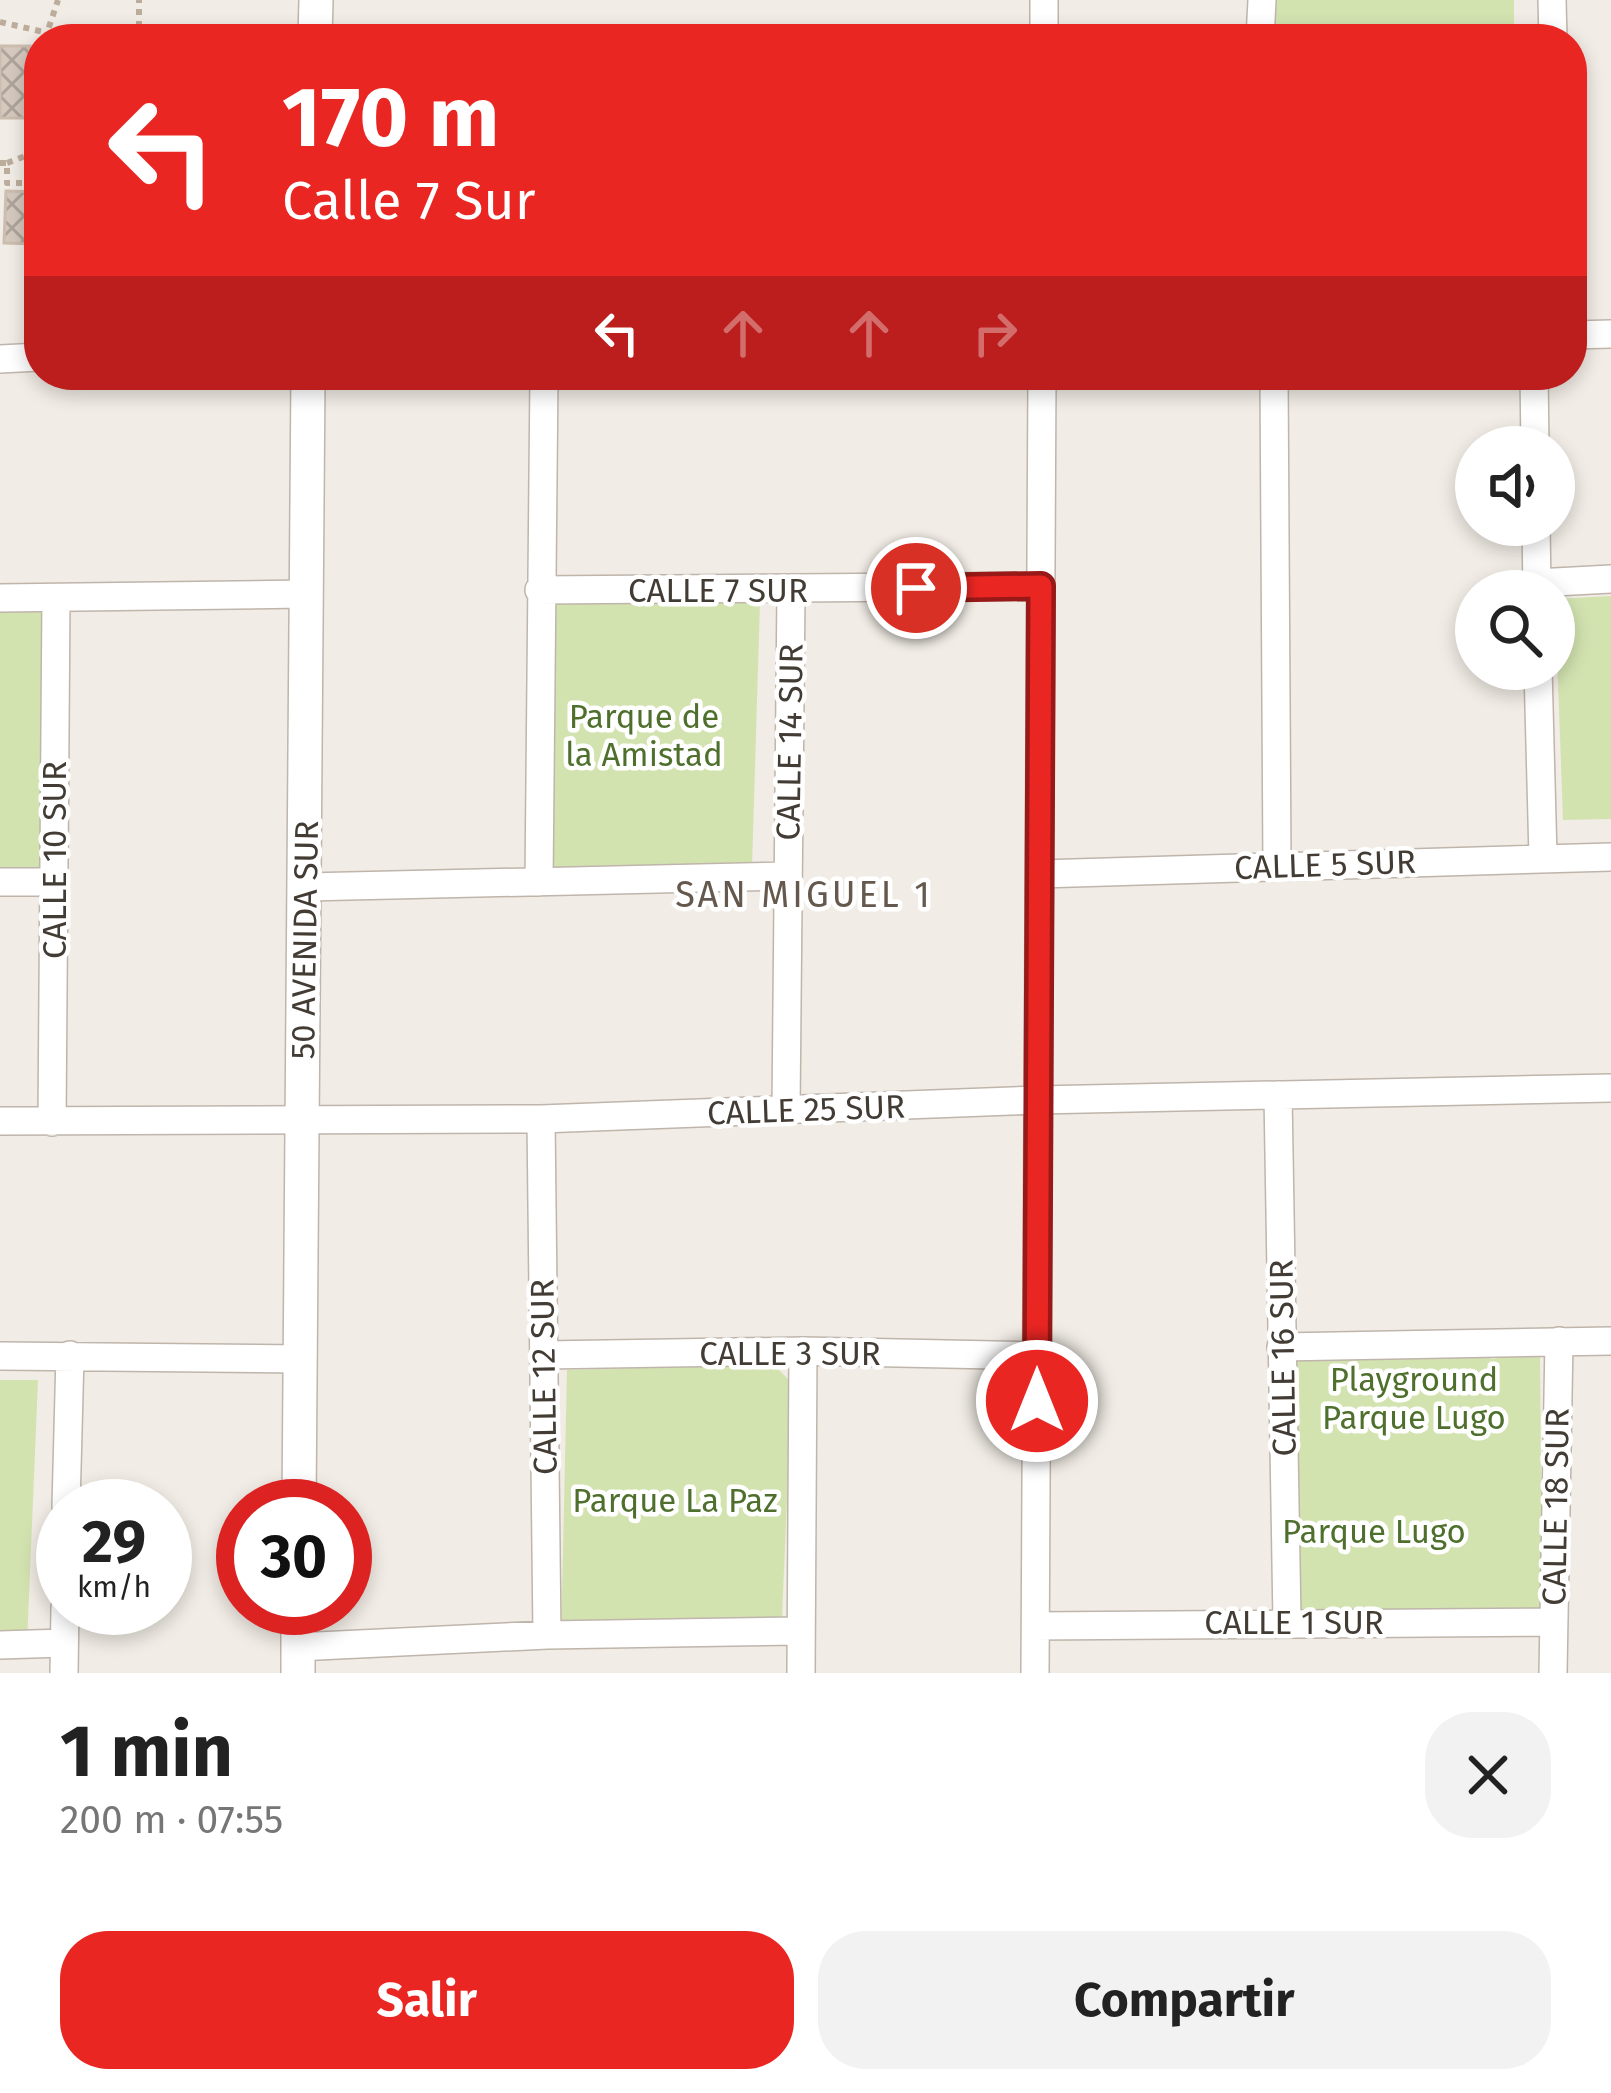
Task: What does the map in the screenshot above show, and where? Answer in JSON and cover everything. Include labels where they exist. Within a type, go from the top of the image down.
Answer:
[{"type":"street","name":"50 AVENIDA SUR","points":[[300,1479],[308,390]]},
{"type":"street","points":[[538,882],[544,390]]},
{"type":"street","points":[[1035,1673],[1042,390]]},
{"type":"street","points":[[1274,390],[1277,866]]},
{"type":"street","points":[[1534,390],[1535,426]]},
{"type":"street","points":[[1575,583],[1611,579]]},
{"type":"street","name":"CALLE 7 SUR","points":[[539,590],[1041,586]]},
{"type":"street","name":"CALLE 14 SUR","points":[[786,1109],[791,590]]},
{"type":"street","points":[[0,598],[304,594]]},
{"type":"street","name":"CALLE 10 SUR","points":[[52,1122],[56,598]]},
{"type":"street","points":[[1539,690],[1543,857]]},
{"type":"street","name":"CALLE 5 SUR","points":[[1040,874],[1611,857]]},
{"type":"street","points":[[306,887],[787,876]]},
{"type":"street","points":[[0,882],[53,882]]},
{"type":"street","name":"CALLE 25 SUR","points":[[0,1121],[541,1119],[1038,1100],[1611,1088]]},
{"type":"street","name":"CALLE 16 SUR","points":[[1278,1095],[1287,1621]]},
{"type":"street","name":"CALLE 12 SUR","points":[[541,1119],[547,1635]]},
{"type":"street","name":"CALLE 18 SUR","points":[[1553,1673],[1559,1341]]},
{"type":"street","points":[[1281,1347],[1611,1341]]},
{"type":"street","points":[[801,1673],[803,1351]]},
{"type":"street","name":"CALLE 3 SUR","points":[[543,1355],[803,1351],[1037,1356]]},
{"type":"street","points":[[67,1479],[70,1355]]},
{"type":"street","points":[[0,1356],[302,1359]]},
{"type":"street","name":"CALLE 1 SUR","points":[[1036,1626],[1552,1622]]},
{"type":"street","points":[[297,1660],[547,1635],[801,1631]]},
{"type":"street","points":[[64,1635],[64,1673]]},
{"type":"street","points":[[0,1645],[64,1643]]},
{"type":"path","points":[[4,163],[7,183],[24,183]]},
{"type":"green space","points":[[1272,0],[1514,0],[1514,24],[1271,24]]},
{"type":"green space","points":[[1611,596],[1611,819],[1563,820],[1558,690],[1575,690],[1575,598]]},
{"type":"green space","name":"Parque de la Amistad","points":[[760,601],[752,867],[532,875],[532,603]]},
{"type":"green space","points":[[45,608],[50,874],[0,875],[0,609]]},
{"type":"green space","name":"Parque Lugo","points":[[1491,1346],[1491,1359],[1540,1352],[1542,1610],[1293,1611],[1296,1359]]},
{"type":"green space","name":"Parque La Paz","points":[[773,1364],[792,1383],[782,1618],[561,1641],[567,1370]]},
{"type":"green space","points":[[0,1380],[38,1380],[27,1645],[0,1644]]},
{"type":"building","points":[[0,46],[24,46],[24,118],[0,118]]},
{"type":"building","points":[[6,191],[24,192],[24,244],[4,243]]},
{"type":"district","name":"SAN MIGUEL 1","points":[[804,894]]},
{"type":"route","points":[[916,588],[1041,586],[1037,1401]]},
{"type":"park label","name":"Playground Parque Lugo","points":[[1414,1398]]}]
